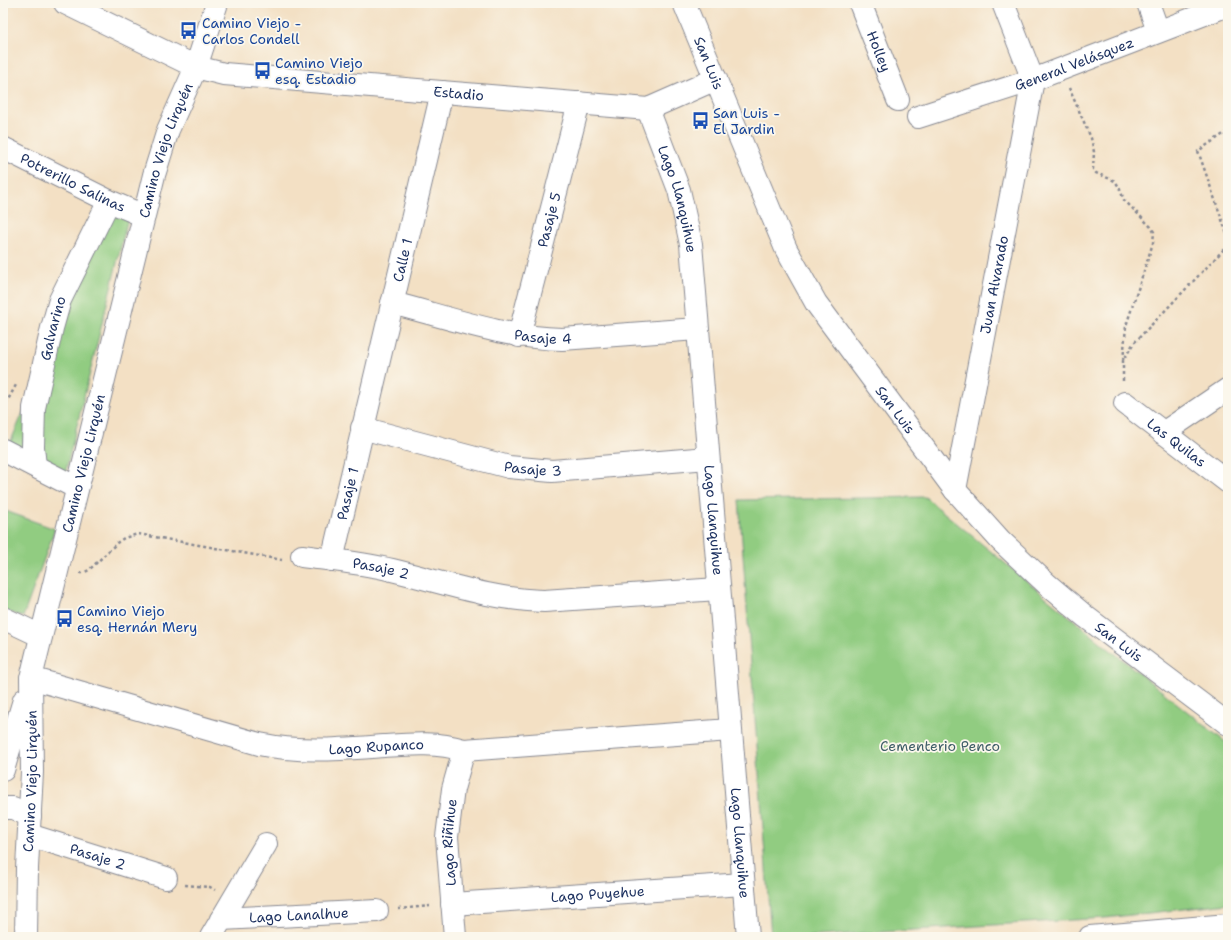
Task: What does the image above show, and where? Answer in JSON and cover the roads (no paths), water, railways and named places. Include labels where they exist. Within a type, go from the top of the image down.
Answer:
[{"type":"street","name":"Estadio","points":[[65,3],[196,67],[224,74],[648,109],[716,79]]},
{"type":"street","name":"Camino Viejo Lirquén","points":[[26,937],[32,772],[31,678],[144,216],[168,130],[196,67],[216,3]]},
{"type":"street","name":"San Luis","points":[[684,3],[786,249],[799,275],[830,322],[954,490],[1001,542],[1048,585],[1156,670],[1228,724]]},
{"type":"street","name":"Holley","points":[[860,3],[898,100]]},
{"type":"street","points":[[1003,3],[1033,80]]},
{"type":"street","points":[[1148,3],[1158,32]]},
{"type":"street","name":"General Velásquez","points":[[918,117],[1033,80],[1228,5]]},
{"type":"street","name":"Juan Alvarado","points":[[954,490],[1033,80]]},
{"type":"street","name":"Calle 1","points":[[362,428],[442,92]]},
{"type":"street","name":"Pasaje 5","points":[[519,336],[579,103]]},
{"type":"street","name":"Lago Llanquihue","points":[[648,109],[679,190],[684,208],[690,244],[748,937]]},
{"type":"street","name":"Potrerillo Salinas","points":[[3,148],[109,201],[144,216]]},
{"type":"street","name":"Galvarino","points":[[35,466],[33,447],[34,408],[52,328],[60,300],[109,201]]},
{"type":"street","name":"Pasaje 4","points":[[392,303],[519,336],[562,339],[697,329]]},
{"type":"street","points":[[1163,433],[1228,389]]},
{"type":"street","name":"Las Quilas","points":[[1125,403],[1228,482]]},
{"type":"street","name":"Pasaje 3","points":[[362,428],[509,468],[529,470],[552,471],[708,458]]},
{"type":"street","name":"Pasaje 1","points":[[332,560],[362,428]]},
{"type":"street","points":[[3,450],[77,488]]},
{"type":"street","name":"Pasaje 2","points":[[302,556],[364,564],[489,594],[526,600],[544,601],[718,588]]},
{"type":"street","points":[[3,618],[41,636]]},
{"type":"street","points":[[3,770],[31,678]]},
{"type":"street","name":"Lago Rupanco","points":[[31,678],[273,747],[323,750],[434,744],[464,750],[730,730]]},
{"type":"street","name":"Lago Riñihue","points":[[455,937],[448,855],[449,818],[453,790],[464,750]]},
{"type":"street","name":"Pasaje 2","points":[[3,808],[14,808],[29,826],[166,878]]},
{"type":"street","points":[[221,919],[266,844]]},
{"type":"street","name":"Lago Puyehue","points":[[452,904],[743,884]]},
{"type":"street","name":"Lago Lanalhue","points":[[221,919],[377,910]]},
{"type":"street","points":[[1090,937],[1228,925]]},
{"type":"place","name":"Camino Viejo - Carlos Condell","points":[[189,31]]},
{"type":"place","name":"Camino Viejo esq. Estadio","points":[[262,71]]},
{"type":"place","name":"San Luis - El Jardin","points":[[700,121]]},
{"type":"place","name":"Camino Viejo esq. Hernán Mery","points":[[64,619]]},
{"type":"park label","name":"Cementerio Penco","points":[[940,746]]}]
